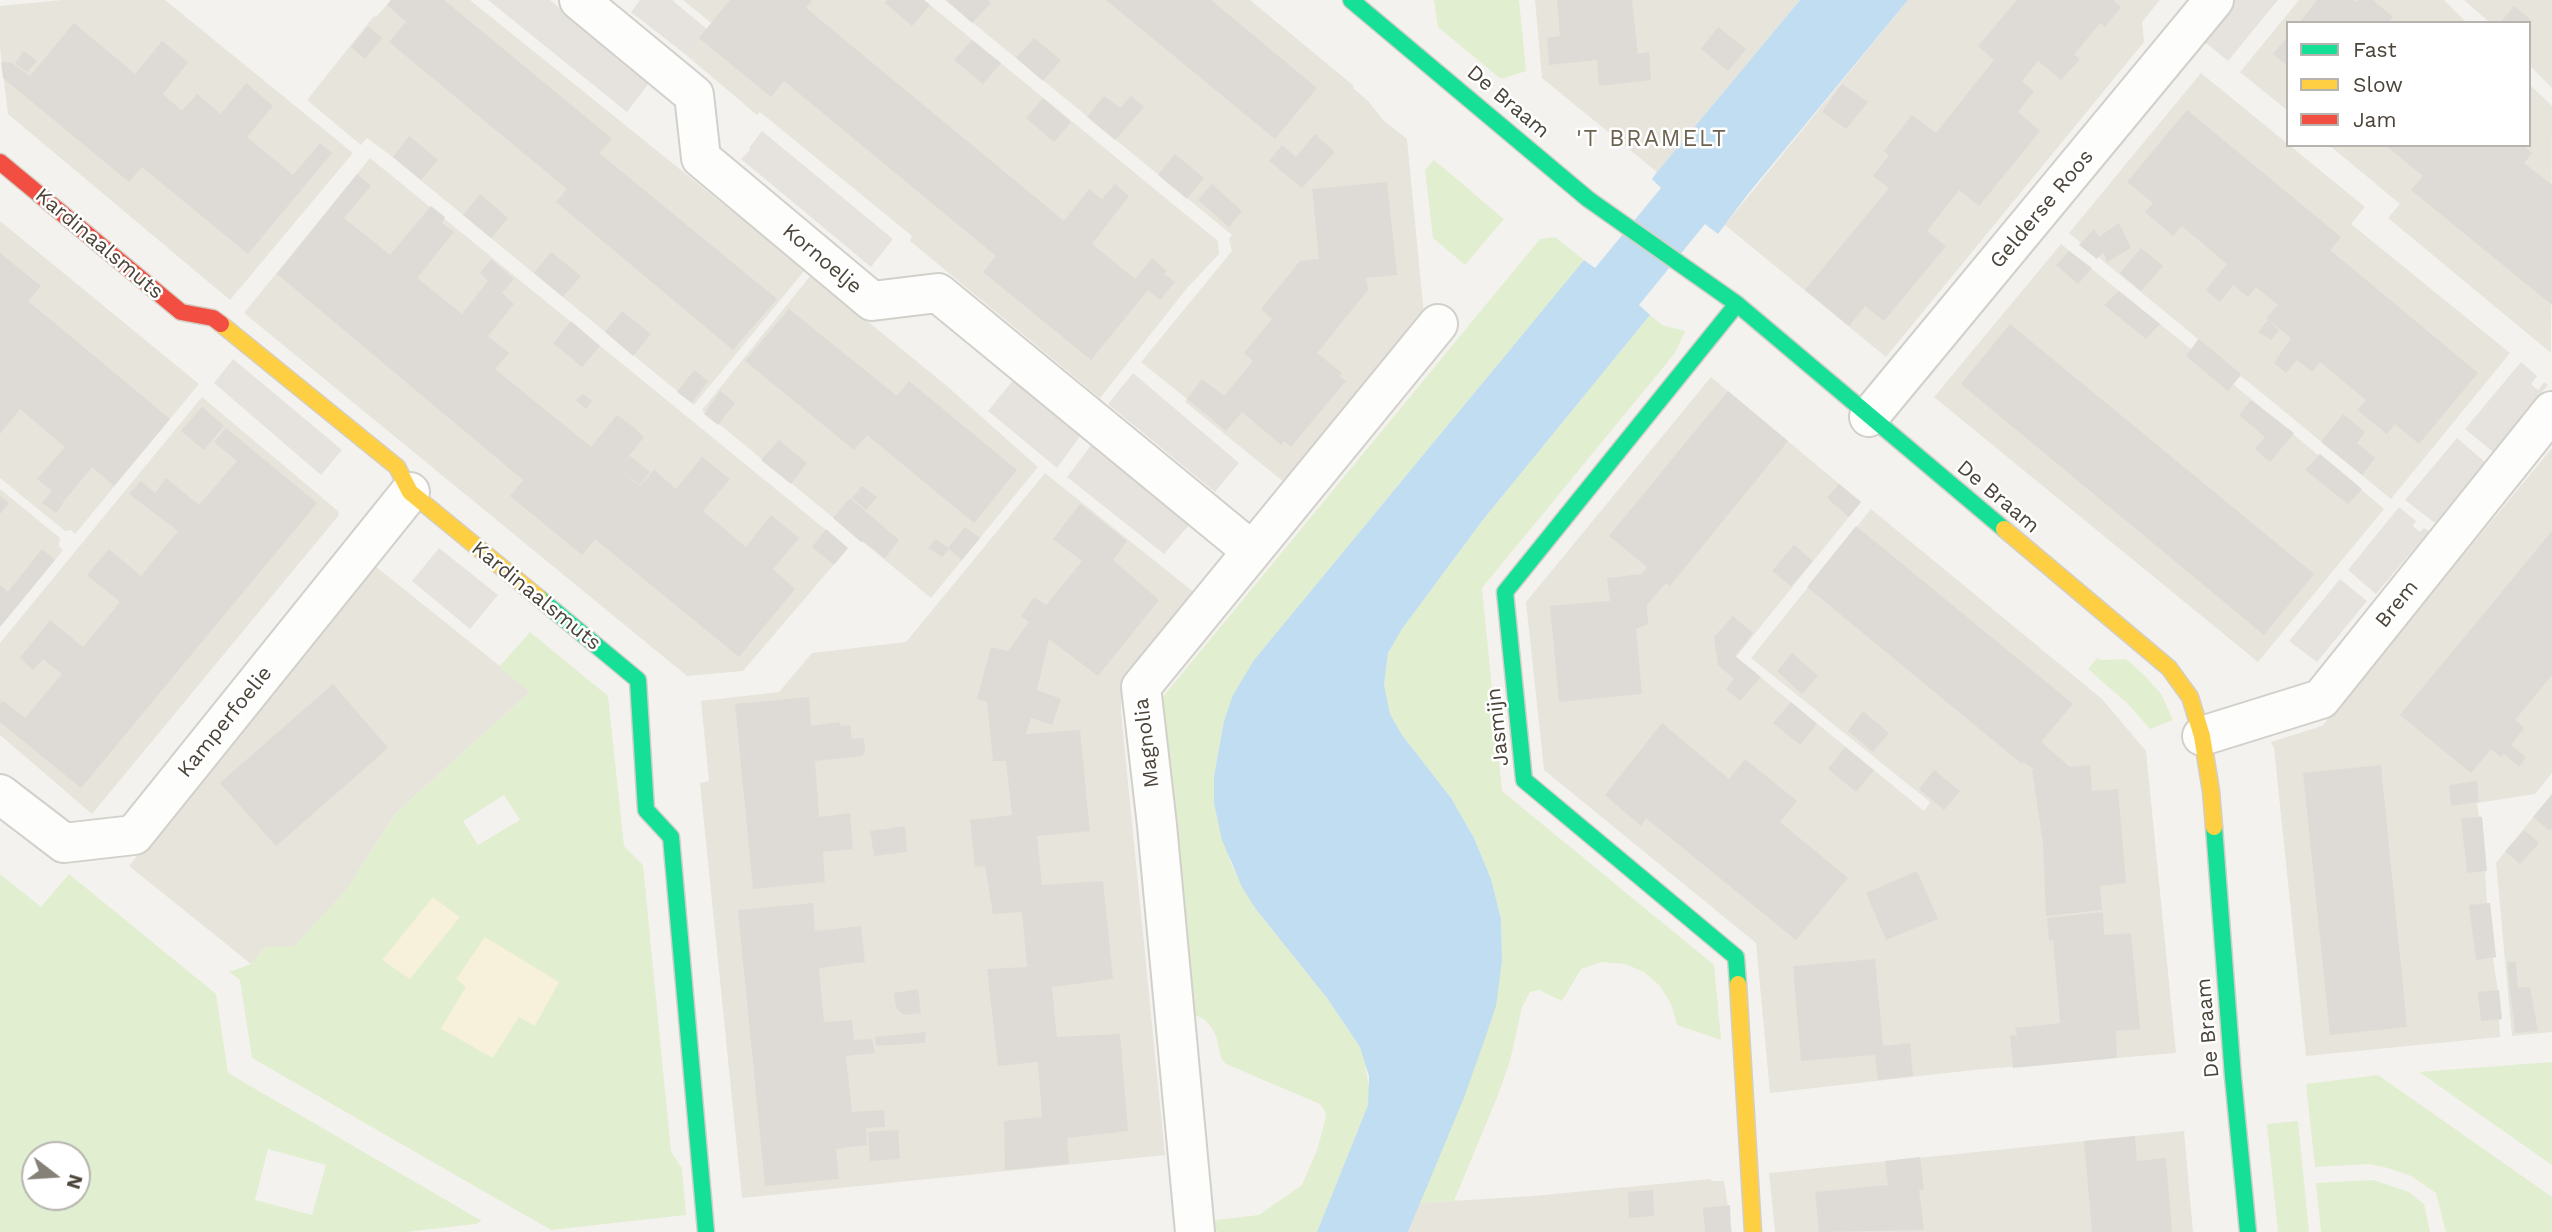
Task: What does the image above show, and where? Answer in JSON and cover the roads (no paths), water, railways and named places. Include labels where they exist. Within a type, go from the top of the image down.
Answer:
[{"type":"street","name":"Kornoelje","points":[[579,0],[694,95],[701,158],[872,301],[938,293],[1252,551]]},
{"type":"street","name":"Gelderse Roos","points":[[1869,417],[2214,0]]},
{"type":"street","name":"De Braam","points":[[1360,3],[1588,199],[1737,304],[2169,668],[2190,697],[2202,736],[2211,791],[2248,1232]]},
{"type":"street","name":"Kardinaalsmuts","points":[[0,163],[181,312],[213,318],[397,467],[410,492],[638,680],[646,810],[671,837],[706,1232]]},
{"type":"street","name":"Jasmijn","points":[[1737,304],[1505,592],[1524,780],[1736,957],[1753,1232]]},
{"type":"street","name":"Magnolia","points":[[1195,1232],[1157,825],[1141,687],[1438,324]]},
{"type":"street","name":"Brem","points":[[2202,736],[2321,699],[2552,411]]},
{"type":"street","name":"Kamperfoelie","points":[[0,794],[64,842],[134,835],[410,492]]},
{"type":"water","points":[[1800,0],[1908,0],[1718,234],[1705,224],[1639,305],[1650,315],[1482,521],[1402,629],[1388,653],[1384,684],[1390,714],[1402,735],[1451,798],[1474,838],[1491,879],[1501,919],[1502,960],[1496,1006],[1482,1047],[1408,1232],[1317,1232],[1368,1105],[1369,1076],[1360,1047],[1327,998],[1255,908],[1242,887],[1222,840],[1214,803],[1214,776],[1224,721],[1233,695],[1254,660],[1584,260],[1595,268],[1661,188],[1652,179],[1657,172]]},
{"type":"district","name":"'T BRAMELT","points":[[1652,139]]}]
